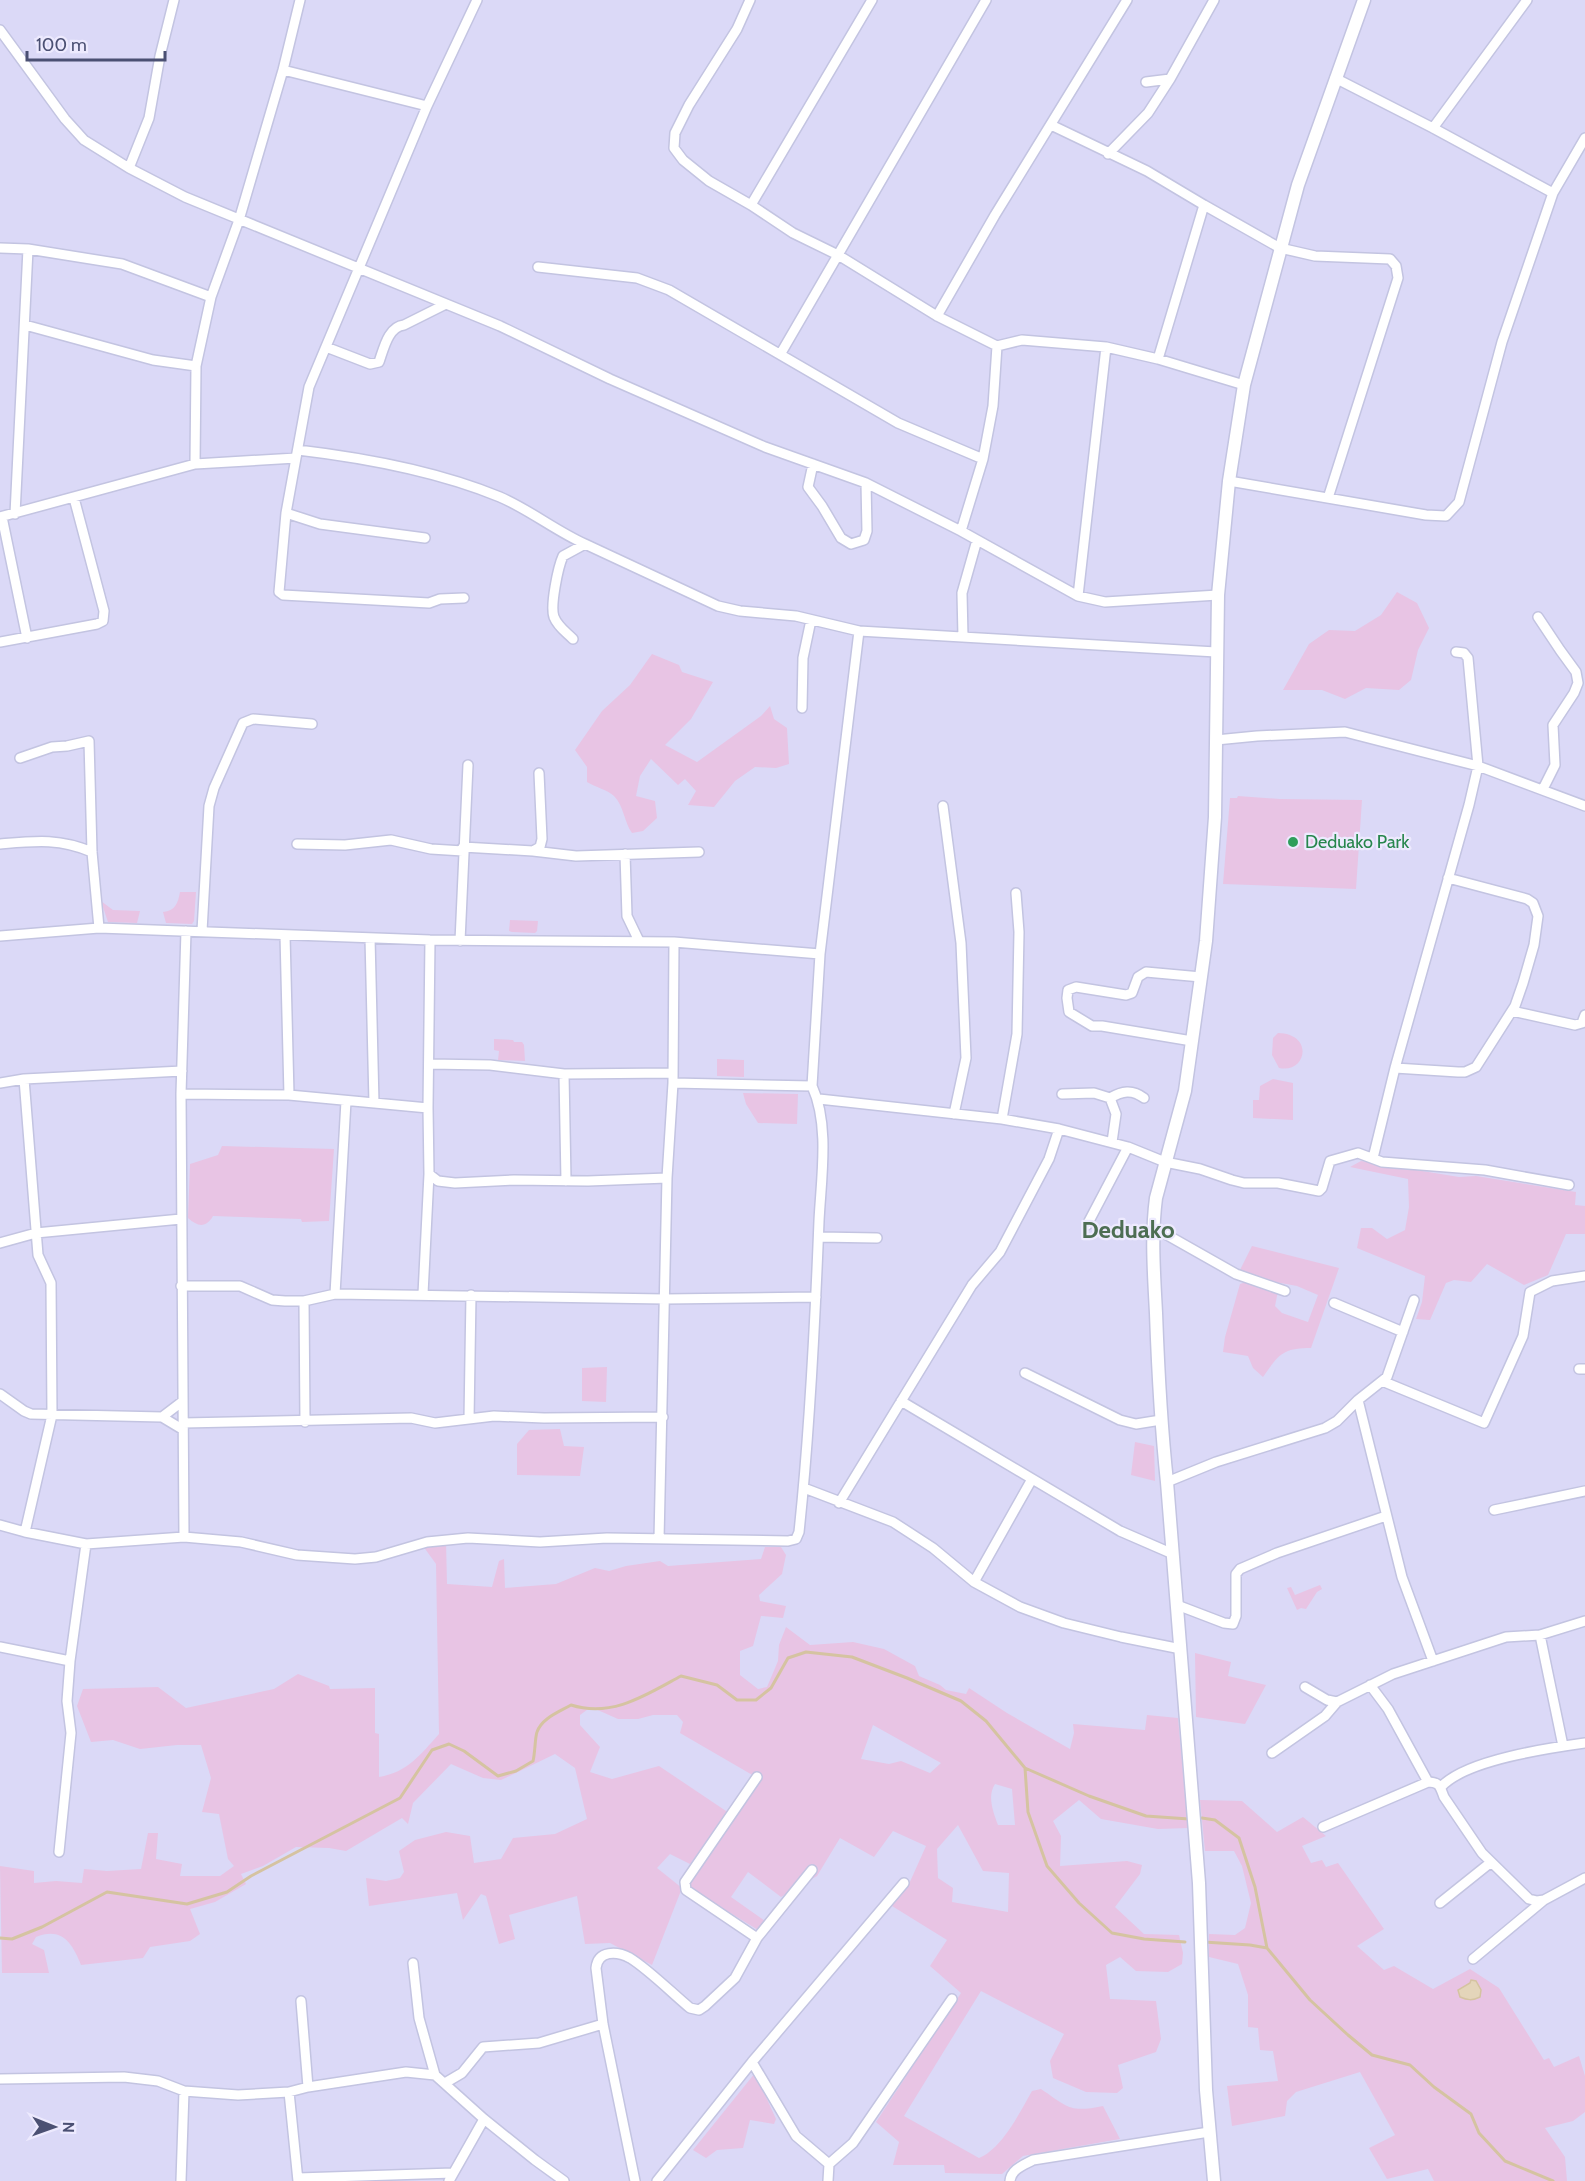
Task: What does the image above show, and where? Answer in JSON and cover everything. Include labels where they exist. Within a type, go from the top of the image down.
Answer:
[{"type":"street","points":[[129,168],[149,118],[160,56],[174,0]]},
{"type":"street","points":[[195,464],[196,366],[211,297],[239,220],[283,70],[300,0]]},
{"type":"street","points":[[464,598],[440,599],[429,603],[282,595],[278,586],[286,513],[309,387],[427,106],[477,0]]},
{"type":"street","points":[[750,0],[737,29],[689,105],[675,133],[673,143],[675,151],[709,181],[793,233],[837,255],[937,316],[997,346],[1022,340],[1106,347],[1158,359],[1244,385]]},
{"type":"street","points":[[751,206],[872,0]]},
{"type":"street","points":[[782,354],[986,0]]},
{"type":"street","points":[[937,316],[995,215],[1127,0]]},
{"type":"street","points":[[1108,154],[1148,113],[1170,79],[1214,0]]},
{"type":"street","points":[[1214,2181],[1209,2132],[1199,1883],[1161,1420],[1153,1227],[1156,1198],[1181,1108],[1201,977],[1212,872],[1218,595],[1229,481],[1244,385],[1298,185],[1364,0]]},
{"type":"street","points":[[1433,128],[1527,0]]},
{"type":"street","points":[[0,30],[65,119],[84,140],[129,168],[185,197],[500,326],[610,379],[765,447],[866,483],[961,531],[1078,596],[1106,602],[1218,595]]},
{"type":"street","points":[[283,70],[427,106]]},
{"type":"street","points":[[1335,78],[1553,193]]},
{"type":"street","points":[[1146,82],[1170,79]]},
{"type":"street","points":[[1051,125],[1147,171],[1280,248],[1315,256],[1390,259],[1396,266],[1398,278],[1328,498]]},
{"type":"street","points":[[1229,481],[1425,515],[1446,516],[1459,502],[1502,342],[1553,193],[1585,138]]},
{"type":"street","points":[[1158,359],[1204,205]]},
{"type":"street","points":[[0,248],[28,249],[122,264],[211,297]]},
{"type":"street","points":[[15,514],[28,249]]},
{"type":"street","points":[[538,267],[637,278],[669,290],[898,423],[982,459]]},
{"type":"street","points":[[326,347],[375,364],[379,362],[392,330],[396,326],[404,325],[446,304]]},
{"type":"street","points":[[25,326],[153,360],[196,366]]},
{"type":"street","points":[[961,531],[982,459],[993,406],[997,346]]},
{"type":"street","points":[[1078,596],[1106,347]]},
{"type":"street","points":[[27,638],[1,517],[195,464],[297,454],[356,457],[477,488],[503,498],[565,535],[718,606],[740,611],[796,616],[859,631],[1216,652]]},
{"type":"street","points":[[813,464],[808,488],[841,538],[851,544],[864,540],[867,531],[866,483]]},
{"type":"street","points":[[0,642],[103,621],[105,617],[74,498]]},
{"type":"street","points":[[286,513],[320,524],[425,538]]},
{"type":"street","points":[[963,637],[962,593],[977,540]]},
{"type":"street","points":[[573,639],[560,627],[553,616],[556,589],[563,556],[585,544]]},
{"type":"street","points":[[1538,616],[1578,677],[1574,693],[1553,725],[1555,765],[1543,789]]},
{"type":"street","points":[[802,708],[803,658],[811,620]]},
{"type":"street","points":[[0,1525],[86,1544],[184,1537],[241,1542],[297,1555],[355,1559],[376,1557],[427,1542],[468,1538],[540,1542],[607,1538],[794,1540],[799,1533],[804,1488],[819,1237],[823,1134],[819,1100],[812,1086],[820,954],[859,631]]},
{"type":"street","points":[[1373,1158],[1395,1068],[1478,766],[1468,658],[1464,653],[1456,652]]},
{"type":"street","points":[[202,931],[209,806],[214,788],[243,723],[253,719],[312,724]]},
{"type":"street","points":[[1216,740],[1345,732],[1478,766],[1585,806]]},
{"type":"street","points":[[20,758],[44,749],[89,741],[92,852],[99,928]]},
{"type":"street","points":[[460,941],[468,765]]},
{"type":"street","points":[[533,851],[540,847],[542,839],[539,773]]},
{"type":"street","points":[[943,806],[962,952],[966,1058],[954,1114]]},
{"type":"street","points":[[0,844],[51,840],[74,844],[92,852]]},
{"type":"street","points":[[297,844],[345,844],[391,840],[431,849],[533,851],[576,856],[699,852]]},
{"type":"street","points":[[625,854],[627,916],[639,941]]},
{"type":"street","points":[[1395,1068],[1458,1072],[1471,1070],[1482,1060],[1512,1011],[1534,945],[1538,916],[1536,908],[1527,900],[1448,878]]},
{"type":"street","points":[[1002,1119],[1017,1034],[1019,932],[1016,893]]},
{"type":"street","points":[[0,936],[99,928],[460,941],[675,942],[820,954]]},
{"type":"street","points":[[184,1537],[181,1094],[186,931]]},
{"type":"street","points":[[285,935],[289,1095]]},
{"type":"street","points":[[370,938],[375,1102]]},
{"type":"street","points":[[423,1294],[429,1174],[430,940]]},
{"type":"street","points":[[659,1539],[675,942]]},
{"type":"street","points":[[1192,1041],[1092,1026],[1069,1012],[1068,990],[1074,987],[1126,995],[1132,993],[1138,977],[1146,972],[1201,977]]},
{"type":"street","points":[[1512,1011],[1575,1025],[1582,1023],[1585,1015]]},
{"type":"street","points":[[429,1064],[490,1065],[564,1074],[673,1072]]},
{"type":"street","points":[[0,1083],[24,1079],[182,1071]]},
{"type":"street","points":[[564,1074],[566,1181]]},
{"type":"street","points":[[24,1079],[38,1255],[51,1283],[52,1415],[25,1532]]},
{"type":"street","points":[[673,1083],[812,1086]]},
{"type":"street","points":[[1110,1098],[1120,1092],[1133,1092],[1144,1098]]},
{"type":"street","points":[[181,1094],[289,1095],[428,1108]]},
{"type":"street","points":[[1062,1094],[1107,1095],[1116,1114],[1112,1142]]},
{"type":"street","points":[[819,1100],[1002,1119],[1059,1129],[1112,1142],[1165,1162],[1200,1169],[1244,1183],[1278,1183],[1316,1191],[1322,1188],[1328,1164],[1335,1159],[1354,1153],[1382,1162],[1485,1170],[1569,1185]]},
{"type":"street","points":[[335,1294],[346,1101]]},
{"type":"street","points":[[839,1503],[972,1285],[1000,1252],[1049,1159],[1059,1129]]},
{"type":"street","points":[[1087,1225],[1128,1147]]},
{"type":"street","points":[[429,1174],[438,1181],[455,1183],[668,1178]]},
{"type":"street","points":[[0,1244],[36,1233],[181,1219]]},
{"type":"street","points":[[1153,1227],[1236,1274],[1285,1291]]},
{"type":"street","points":[[819,1237],[877,1238]]},
{"type":"street","points":[[1382,1381],[1484,1424],[1523,1336],[1530,1292],[1552,1281],[1585,1276]]},
{"type":"street","points":[[181,1286],[240,1286],[272,1299],[304,1301],[335,1294],[665,1299],[816,1297]]},
{"type":"street","points":[[469,1419],[471,1295]]},
{"type":"street","points":[[1167,1482],[1216,1462],[1325,1428],[1337,1421],[1389,1373],[1414,1300]]},
{"type":"street","points":[[304,1301],[305,1422]]},
{"type":"street","points":[[1334,1303],[1403,1332]]},
{"type":"street","points":[[1024,1373],[1120,1420],[1145,1424],[1161,1420]]},
{"type":"street","points":[[0,1394],[24,1411],[52,1415],[162,1417],[182,1426],[411,1418],[435,1423],[494,1416],[663,1417]]},
{"type":"street","points":[[1358,1400],[1402,1577],[1433,1661]]},
{"type":"street","points":[[162,1417],[183,1401]]},
{"type":"street","points":[[901,1401],[1126,1534],[1173,1554]]},
{"type":"street","points":[[974,1582],[1032,1479]]},
{"type":"street","points":[[804,1488],[894,1522],[933,1548],[974,1582],[1020,1607],[1064,1623],[1181,1648]]},
{"type":"street","points":[[1494,1510],[1585,1491]]},
{"type":"street","points":[[1177,1605],[1224,1623],[1233,1623],[1236,1616],[1236,1574],[1240,1569],[1277,1553],[1386,1516]]},
{"type":"street","points":[[60,1852],[71,1733],[67,1701],[70,1661],[86,1544]]},
{"type":"street","points":[[1272,1753],[1325,1716],[1337,1702],[1393,1674],[1506,1637],[1540,1635],[1585,1621]]},
{"type":"street","points":[[1540,1635],[1563,1746]]},
{"type":"street","points":[[0,1647],[70,1661]]},
{"type":"street","points":[[1370,1685],[1388,1710],[1428,1782]]},
{"type":"street","points":[[1305,1687],[1327,1700],[1337,1702]]},
{"type":"street","points":[[1441,1786],[1456,1775],[1472,1768],[1514,1756],[1585,1743]]},
{"type":"street","points":[[757,1777],[685,1882],[686,1890],[757,1938]]},
{"type":"street","points":[[1323,1827],[1428,1782],[1436,1782],[1441,1786],[1444,1797],[1491,1863],[1529,1899],[1544,1900]]},
{"type":"street","points":[[1440,1903],[1491,1863]]},
{"type":"street","points":[[635,2181],[603,2024],[596,1968],[601,1956],[612,1953],[630,1958],[690,2008],[699,2010],[735,1978],[757,1938],[812,1870]]},
{"type":"street","points":[[1473,1959],[1544,1900],[1585,1878]]},
{"type":"street","points":[[657,2181],[752,2062],[904,1883]]},
{"type":"street","points":[[413,1963],[416,2002],[435,2074],[484,2119],[564,2181]]},
{"type":"street","points":[[828,2181],[829,2164],[853,2143],[952,1999]]},
{"type":"street","points":[[301,2001],[308,2087]]},
{"type":"street","points":[[445,2083],[462,2073],[478,2051],[483,2048],[538,2043],[603,2024]]},
{"type":"street","points":[[752,2062],[796,2136],[829,2164]]},
{"type":"street","points":[[0,2079],[124,2077],[158,2080],[184,2091],[238,2095],[289,2092],[406,2072],[435,2074]]},
{"type":"street","points":[[181,2181],[184,2091]]},
{"type":"street","points":[[289,2092],[298,2179],[451,2177],[484,2119]]},
{"type":"street","points":[[1010,2181],[1018,2167],[1033,2160],[1209,2132]]},
{"type":"shaded area","points":[[0,0],[1585,0],[1585,2181],[0,2181]]},
{"type":"shaded area","points":[[1397,592],[1417,603],[1429,628],[1418,650],[1411,680],[1399,690],[1366,688],[1345,699],[1322,690],[1283,690],[1309,644],[1329,630],[1355,631],[1381,615]]},
{"type":"shaded area","points":[[652,654],[679,665],[682,672],[713,682],[691,719],[665,745],[697,762],[761,716],[770,706],[774,719],[787,728],[789,764],[776,768],[755,767],[735,781],[714,807],[688,805],[696,791],[685,779],[678,785],[651,759],[640,776],[636,796],[655,801],[657,818],[643,831],[632,833],[620,804],[614,796],[587,782],[587,767],[575,750],[602,711],[630,685]]},
{"type":"shaded area","name":"Deduako Park","points":[[1238,796],[1362,800],[1356,889],[1223,884],[1230,798]]},
{"type":"shaded area","points":[[180,892],[196,892],[192,924],[166,923],[163,912],[175,906]]},
{"type":"shaded area","points":[[101,901],[113,910],[140,911],[137,923],[108,922]]},
{"type":"shaded area","points":[[510,920],[538,921],[537,931],[535,933],[509,931]]},
{"type":"shaded area","points":[[1278,1033],[1290,1035],[1302,1046],[1300,1060],[1288,1068],[1279,1068],[1272,1055],[1273,1038]]},
{"type":"shaded area","points":[[494,1039],[522,1042],[525,1061],[498,1060],[499,1051],[494,1050]]},
{"type":"shaded area","points":[[717,1059],[744,1060],[744,1077],[717,1076]]},
{"type":"shaded area","points":[[1273,1079],[1293,1083],[1293,1120],[1253,1118],[1253,1100],[1259,1100],[1260,1086]]},
{"type":"shaded area","points":[[743,1093],[798,1094],[797,1124],[758,1123],[746,1104]]},
{"type":"shaded area","points":[[222,1146],[334,1149],[329,1221],[302,1222],[301,1219],[213,1216],[208,1223],[202,1225],[192,1221],[188,1218],[190,1164],[218,1155]]},
{"type":"shaded area","points":[[1361,1161],[1459,1177],[1476,1176],[1576,1192],[1575,1205],[1585,1206],[1585,1234],[1566,1234],[1548,1275],[1524,1285],[1487,1264],[1471,1282],[1454,1280],[1446,1283],[1430,1320],[1416,1319],[1422,1302],[1425,1276],[1357,1248],[1361,1228],[1372,1228],[1387,1239],[1405,1230],[1409,1207],[1408,1179],[1350,1167]]},
{"type":"shaded area","points":[[1252,1246],[1339,1268],[1311,1348],[1294,1349],[1282,1354],[1263,1377],[1253,1368],[1248,1356],[1223,1352],[1240,1284],[1249,1281],[1278,1291],[1275,1306],[1282,1313],[1308,1322],[1318,1295],[1297,1286],[1244,1276],[1240,1270]]},
{"type":"shaded area","points":[[607,1367],[606,1402],[582,1401],[582,1368]]},
{"type":"shaded area","points":[[560,1429],[564,1446],[584,1447],[580,1476],[517,1475],[517,1444],[529,1430]]},
{"type":"shaded area","points":[[1135,1442],[1154,1446],[1155,1481],[1131,1475]]},
{"type":"shaded area","points":[[446,1541],[447,1584],[492,1587],[499,1561],[504,1559],[505,1588],[556,1584],[595,1568],[609,1571],[660,1561],[668,1566],[761,1559],[765,1547],[781,1547],[786,1555],[782,1574],[759,1595],[760,1601],[786,1606],[783,1618],[761,1616],[753,1646],[740,1651],[740,1675],[758,1689],[767,1687],[778,1661],[779,1645],[786,1627],[810,1645],[853,1642],[884,1649],[915,1666],[919,1676],[946,1690],[966,1694],[969,1688],[1070,1749],[1074,1733],[1073,1724],[1145,1730],[1147,1715],[1178,1718],[1188,1828],[1158,1829],[1101,1819],[1079,1800],[1053,1821],[1061,1836],[1060,1866],[1127,1861],[1142,1865],[1140,1874],[1115,1907],[1144,1934],[1179,1935],[1183,1953],[1182,1964],[1168,1972],[1136,1971],[1120,1957],[1106,1965],[1110,1999],[1156,2001],[1161,2039],[1156,2052],[1118,2065],[1123,2088],[1117,2093],[1086,2092],[1053,2078],[1050,2061],[1064,2034],[981,1991],[904,2116],[979,2158],[1003,2138],[1032,2091],[1041,2089],[1069,2107],[1083,2109],[1103,2106],[1120,2139],[1023,2156],[1002,2174],[945,2173],[944,2165],[893,2165],[899,2142],[876,2122],[961,1993],[930,1966],[947,1940],[892,1906],[909,1884],[926,1846],[893,1831],[874,1857],[840,1838],[817,1876],[781,1897],[748,1872],[731,1897],[765,1921],[758,1930],[690,1888],[689,1882],[761,1780],[680,1733],[683,1722],[677,1715],[618,1719],[591,1707],[580,1715],[580,1725],[600,1747],[590,1772],[612,1779],[659,1766],[729,1813],[690,1864],[670,1854],[657,1868],[682,1888],[652,1965],[610,1943],[585,1944],[577,1896],[509,1915],[515,1939],[499,1944],[486,1896],[481,1894],[463,1920],[457,1893],[369,1906],[366,1878],[386,1881],[400,1878],[404,1872],[399,1851],[415,1840],[446,1832],[470,1836],[474,1863],[501,1859],[513,1838],[555,1834],[587,1819],[575,1768],[555,1754],[501,1780],[483,1778],[451,1764],[413,1803],[408,1824],[402,1818],[346,1851],[296,1847],[263,1866],[241,1874],[246,1884],[215,1902],[190,1909],[200,1934],[190,1941],[150,1947],[143,1958],[81,1965],[69,1943],[59,1935],[45,1934],[36,1937],[32,1944],[44,1950],[49,1973],[2,1973],[0,1866],[34,1871],[34,1883],[56,1881],[82,1883],[84,1869],[107,1871],[141,1869],[148,1833],[158,1833],[156,1859],[182,1864],[180,1876],[220,1876],[234,1866],[228,1859],[219,1814],[202,1812],[211,1778],[201,1745],[140,1749],[113,1740],[91,1742],[77,1706],[83,1689],[158,1687],[186,1708],[274,1689],[298,1674],[329,1686],[330,1689],[375,1688],[375,1733],[379,1734],[379,1777],[406,1767],[419,1756],[439,1734],[436,1564],[423,1546]],"holes":[[[873,1725],[941,1763],[930,1773],[901,1761],[889,1764],[861,1759]],[[995,1784],[1012,1789],[1015,1825],[998,1825],[992,1804]],[[958,1825],[983,1871],[1009,1873],[1008,1912],[952,1902],[953,1888],[938,1878],[937,1849]]]},
{"type":"shaded area","points":[[1320,1585],[1322,1589],[1317,1592],[1306,1609],[1297,1610],[1287,1588],[1291,1587],[1295,1595]]},
{"type":"shaded area","points":[[1195,1653],[1231,1662],[1228,1676],[1266,1685],[1245,1724],[1196,1717]]},
{"type":"shaded area","points":[[1200,1800],[1242,1801],[1277,1832],[1303,1817],[1326,1836],[1302,1846],[1311,1863],[1322,1860],[1326,1867],[1338,1863],[1384,1929],[1357,1946],[1384,1970],[1394,1966],[1433,1989],[1470,1969],[1499,1988],[1544,2060],[1549,2058],[1554,2067],[1579,2056],[1585,2076],[1585,2112],[1573,2121],[1545,2128],[1565,2157],[1567,2181],[1434,2181],[1428,2169],[1387,2179],[1369,2148],[1395,2135],[1360,2072],[1296,2092],[1287,2101],[1285,2116],[1232,2126],[1227,2086],[1278,2081],[1273,2051],[1260,2050],[1258,2028],[1248,2027],[1248,1995],[1238,1964],[1209,1957],[1209,1934],[1235,1935],[1245,1928],[1251,1903],[1242,1866],[1234,1851],[1205,1851]]},
{"type":"shaded area","points":[[1471,1980],[1476,1981],[1481,1990],[1480,1997],[1470,2000],[1460,1997],[1458,1990]]},
{"type":"shaded area","points":[[755,2073],[776,2119],[774,2124],[750,2120],[743,2148],[717,2150],[706,2158],[693,2150]]},
{"type":"waterway","points":[[0,1938],[12,1939],[42,1927],[107,1892],[187,1904],[227,1892],[251,1876],[400,1798],[432,1750],[449,1744],[464,1751],[498,1776],[516,1771],[533,1761],[539,1727],[551,1716],[571,1705],[601,1709],[615,1707],[642,1697],[681,1676],[717,1685],[737,1700],[756,1700],[771,1688],[788,1658],[806,1652],[852,1657],[961,1701],[986,1721],[1025,1768],[1028,1812],[1047,1866],[1079,1903],[1112,1933],[1144,1939],[1185,1942]]},
{"type":"waterway","points":[[1025,1768],[1089,1796],[1146,1816],[1189,1819]]},
{"type":"waterway","points":[[1202,1818],[1215,1820],[1239,1838],[1255,1887],[1267,1948]]},
{"type":"waterway","points":[[1204,1942],[1267,1948],[1310,2000],[1372,2055],[1410,2065],[1434,2087],[1471,2114],[1479,2133],[1505,2161],[1553,2181]]},
{"type":"place","name":"Deduako Park","points":[[1293,842]]},
{"type":"district","name":"Deduako","points":[[1128,1230]]}]
